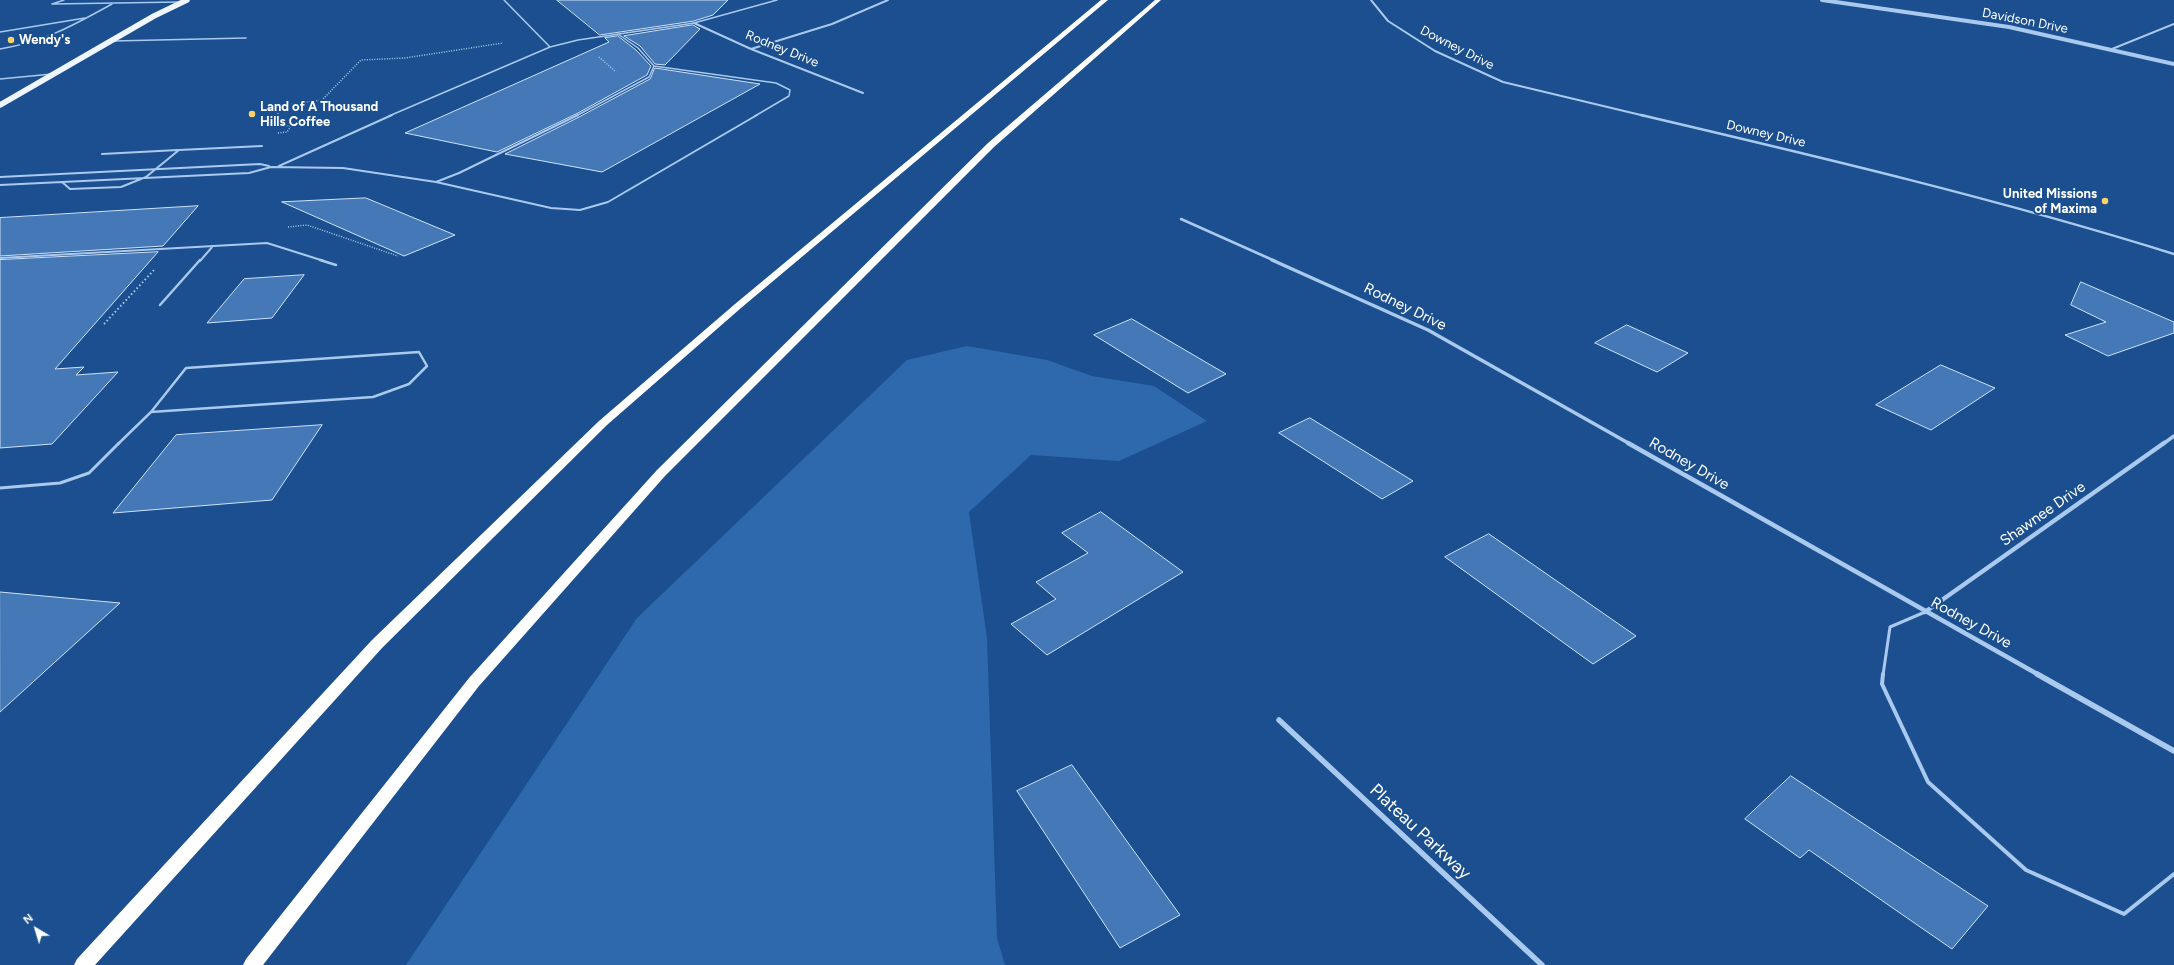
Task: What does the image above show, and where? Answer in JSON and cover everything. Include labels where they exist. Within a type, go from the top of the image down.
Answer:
[{"type":"highway","points":[[82,965],[377,644],[603,423],[750,296],[1105,0]]},
{"type":"highway","points":[[252,965],[474,682],[661,473],[992,145],[1158,0]]},
{"type":"main road","points":[[0,105],[58,73],[154,16],[185,1]]},
{"type":"street","points":[[751,48],[832,24],[888,0]]},
{"type":"street","name":"Downey Drive","points":[[1371,0],[1388,21],[1435,51],[1503,82],[1928,183],[2088,227],[2174,254]]},
{"type":"street","name":"Davidson Drive","points":[[1822,0],[2009,26],[2174,64]]},
{"type":"street","name":"Rodney Drive","points":[[694,23],[751,48],[862,92]]},
{"type":"street","points":[[2112,49],[2174,24]]},
{"type":"street","name":"Rodney Drive","points":[[1181,219],[1428,330],[1925,612],[2174,751]]},
{"type":"street","name":"Shawnee Drive","points":[[1925,612],[2174,436]]},
{"type":"street","name":"Plateau Parkway","points":[[1279,720],[1542,965]]},
{"type":"lane","points":[[64,0],[52,4],[185,1]]},
{"type":"lane","points":[[0,49],[29,44],[58,33],[113,3],[123,0]]},
{"type":"lane","points":[[504,0],[550,47]]},
{"type":"lane","points":[[277,167],[435,95],[550,47],[578,40],[694,23],[776,0]]},
{"type":"lane","points":[[0,32],[88,17]]},
{"type":"lane","points":[[0,185],[249,173],[271,167],[343,168],[436,182],[550,208],[580,210],[608,202],[789,96],[790,90],[776,83],[654,66],[638,48],[618,34]]},
{"type":"lane","points":[[110,41],[246,38]]},
{"type":"lane","points":[[436,182],[459,173],[612,98],[649,77],[654,66]]},
{"type":"lane","points":[[0,79],[58,73]]},
{"type":"lane","points":[[102,154],[262,146]]},
{"type":"lane","points":[[62,182],[70,189],[121,187],[146,177],[179,150]]},
{"type":"lane","points":[[0,178],[260,164],[271,167]]},
{"type":"lane","points":[[0,258],[267,243],[336,265]]},
{"type":"lane","points":[[160,305],[213,246]]},
{"type":"lane","points":[[0,488],[60,483],[89,473],[151,412],[186,368],[419,352],[427,366],[409,384],[373,396],[151,412]]},
{"type":"lane","points":[[1925,612],[1890,627],[1882,684],[1928,782],[2026,870],[2124,914],[2174,874]]},
{"type":"path","points":[[272,133],[287,132],[291,126],[267,124],[287,105],[322,100],[361,60],[404,58],[504,43]]},
{"type":"path","points":[[596,54],[619,74]]},
{"type":"path","points":[[104,324],[155,269]]},
{"type":"shaded area","points":[[967,346],[1047,360],[1092,376],[1154,386],[1207,421],[1119,461],[1031,455],[969,512],[987,638],[997,938],[1005,965],[406,965],[637,618],[907,360]]},
{"type":"building","points":[[557,0],[728,0],[713,15],[694,21],[600,35]]},
{"type":"building","points":[[693,25],[700,29],[665,65],[655,64],[640,46],[624,36]]},
{"type":"building","points":[[618,36],[636,50],[651,66],[647,75],[578,113],[497,152],[405,133],[609,42],[605,38]]},
{"type":"building","points":[[655,68],[760,84],[602,172],[505,154],[650,79]]},
{"type":"building","points":[[366,198],[455,235],[404,256],[282,202]]},
{"type":"building","points":[[198,206],[163,246],[0,256],[0,218]]},
{"type":"building","points":[[158,252],[55,369],[84,367],[76,375],[118,372],[52,444],[0,448],[0,260]]},
{"type":"building","points":[[304,275],[272,318],[207,323],[244,279]]},
{"type":"building","points":[[2081,282],[2174,322],[2174,333],[2108,356],[2065,335],[2106,322],[2071,305]]},
{"type":"building","points":[[1132,319],[1226,374],[1188,393],[1094,335]]},
{"type":"building","points":[[1627,325],[1688,353],[1657,372],[1595,343]]},
{"type":"building","points":[[1941,365],[1995,388],[1931,430],[1876,405]]},
{"type":"building","points":[[1310,418],[1413,481],[1382,499],[1279,433]]},
{"type":"building","points":[[322,425],[272,500],[113,513],[176,435]]},
{"type":"building","points":[[1101,512],[1183,572],[1047,655],[1011,624],[1056,599],[1036,582],[1088,553],[1062,533]]},
{"type":"building","points":[[1489,534],[1636,636],[1593,664],[1445,557]]},
{"type":"building","points":[[0,592],[120,603],[0,712]]},
{"type":"building","points":[[1072,765],[1180,915],[1120,948],[1017,791]]},
{"type":"building","points":[[1791,776],[1988,906],[1952,949],[1809,850],[1800,858],[1745,819]]},
{"type":"place","name":"Wendy's","points":[[11,40]]},
{"type":"place","name":"Land of A Thousand Hills Coffee","points":[[252,114]]},
{"type":"place","name":"United Missions of Maxima","points":[[2105,201]]}]
